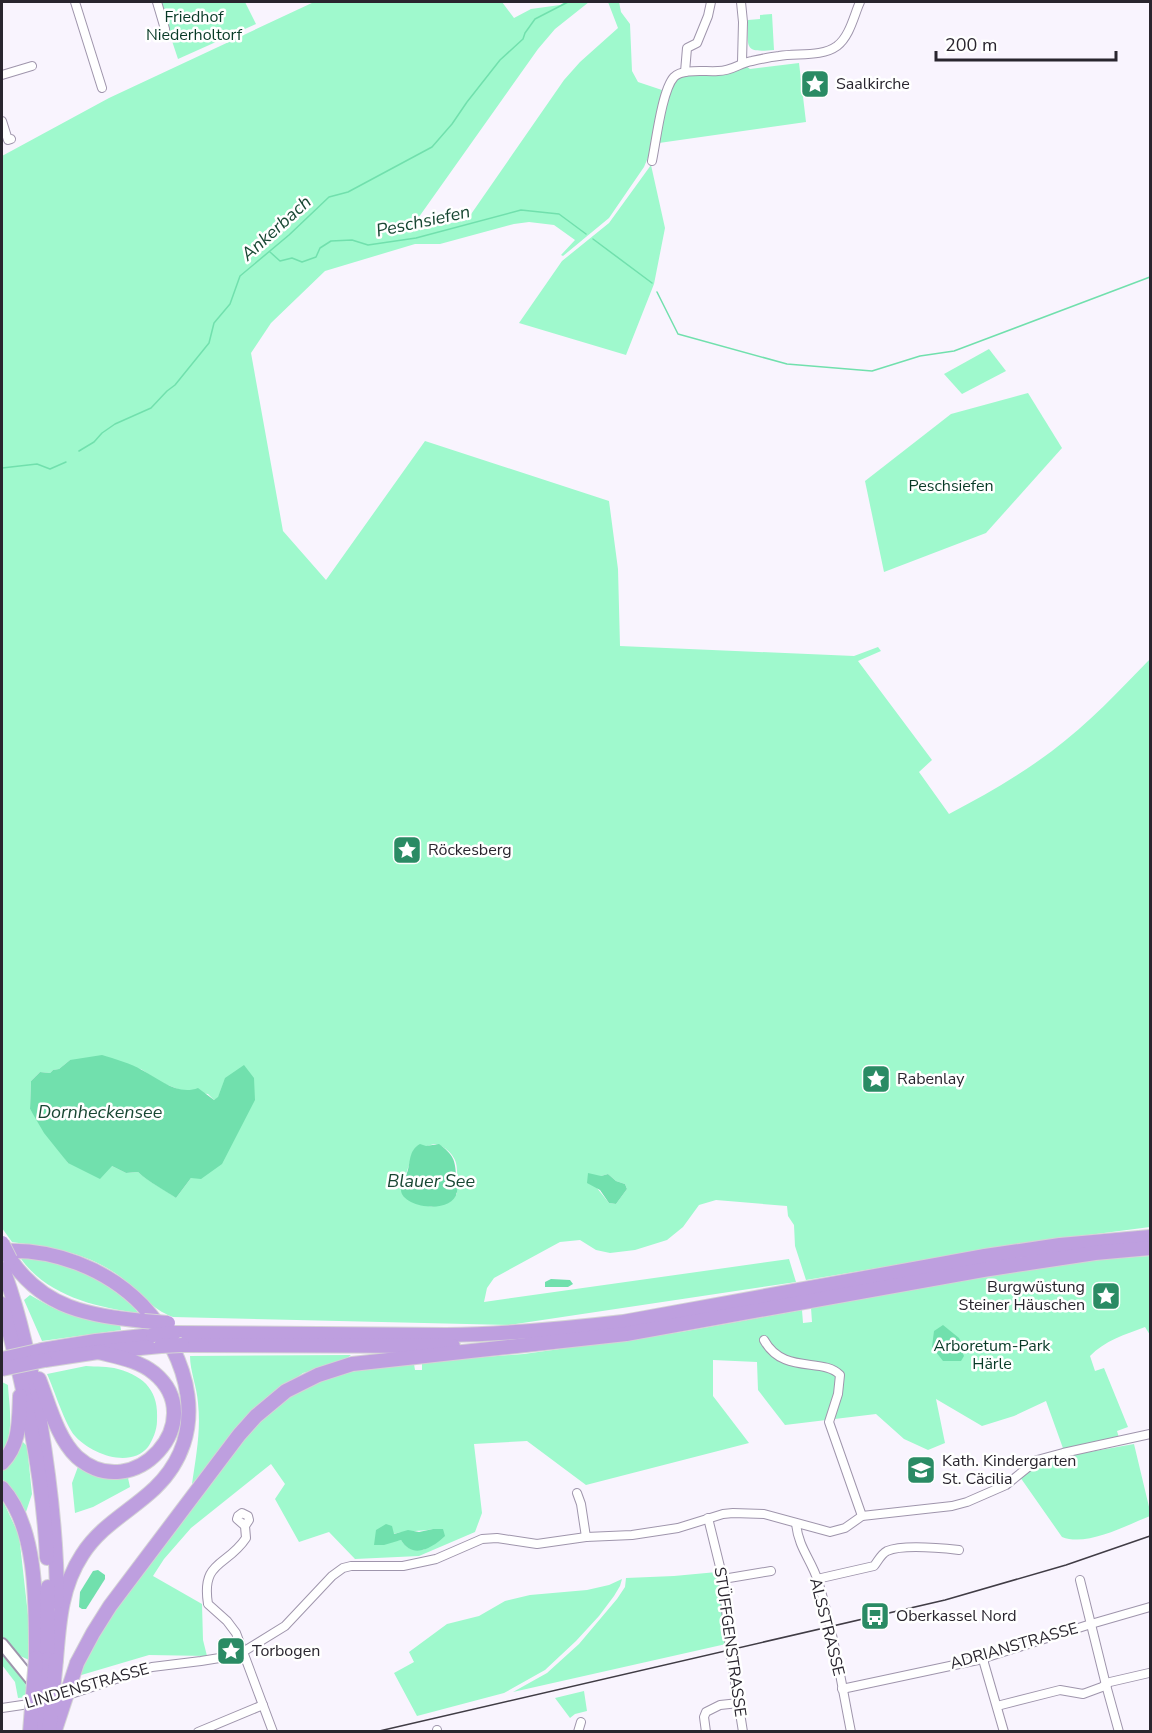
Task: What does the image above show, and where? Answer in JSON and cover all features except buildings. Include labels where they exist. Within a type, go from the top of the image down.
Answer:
[{"type":"highway","points":[[4,1258],[36,1289],[62,1305],[92,1314],[144,1321],[171,1328],[204,1324],[221,1332],[405,1336],[517,1332],[623,1322],[986,1256],[1060,1245],[1150,1237]]},
{"type":"highway","points":[[2,1243],[11,1292],[39,1356],[56,1423],[67,1444],[88,1464],[122,1472],[140,1466],[159,1452],[170,1435],[173,1409],[168,1392],[153,1372],[97,1346]]},
{"type":"highway","points":[[55,1731],[77,1663],[110,1606],[239,1435],[256,1416],[286,1392],[318,1375],[352,1364],[382,1359],[428,1357],[638,1332],[983,1270],[1095,1253],[1150,1248]]},
{"type":"highway","points":[[4,1258],[32,1252],[69,1260],[116,1283],[141,1304],[160,1328],[174,1349],[187,1388],[188,1425],[177,1457],[156,1487],[103,1529],[81,1556],[67,1584],[58,1634],[46,1659],[30,1731]]},
{"type":"highway","points":[[2,1304],[29,1413],[41,1490],[48,1582],[46,1659],[49,1731]]},
{"type":"highway","points":[[157,1340],[171,1328]]},
{"type":"highway","points":[[2,1359],[157,1340],[182,1345],[414,1347],[552,1342]]},
{"type":"highway","points":[[2,1369],[39,1356]]},
{"type":"highway","points":[[39,1356],[53,1512],[58,1634]]},
{"type":"highway","points":[[2,1463],[11,1451],[17,1436],[22,1382]]},
{"type":"highway","points":[[2,1488],[22,1520],[28,1540],[46,1659],[38,1731]]},
{"type":"street","points":[[75,2],[102,88]]},
{"type":"street","points":[[157,2],[165,29]]},
{"type":"street","points":[[685,72],[685,52],[687,48],[698,43],[711,2]]},
{"type":"street","points":[[741,2],[742,62]]},
{"type":"street","points":[[652,161],[664,99],[676,75],[685,72],[726,71],[736,68],[742,62],[825,52],[844,40],[860,2]]},
{"type":"street","points":[[2,75],[32,66]]},
{"type":"street","points":[[2,121],[8,140],[11,139]]},
{"type":"street","points":[[764,1340],[775,1353],[788,1361],[831,1370],[840,1375],[838,1394],[829,1422],[862,1516],[952,1506],[967,1502],[1006,1485],[1037,1461],[1150,1434]]},
{"type":"street","points":[[577,1493],[586,1537]]},
{"type":"street","name":"LINDENSTRASSE","points":[[2,1708],[47,1701],[152,1666],[238,1655],[285,1626],[321,1586],[343,1568],[351,1566],[403,1566],[436,1559],[482,1539],[497,1538],[537,1544],[586,1537],[624,1536],[678,1528],[723,1514],[756,1512],[830,1532],[839,1531],[851,1525],[862,1516]]},
{"type":"street","name":"STÜFFGENSTRASSE","points":[[708,1518],[723,1579],[730,1649],[743,1731]]},
{"type":"street","name":"ALSSTRASSE","points":[[796,1524],[798,1539],[817,1579],[851,1731]]},
{"type":"street","points":[[245,1527],[247,1534],[244,1542],[214,1569],[207,1581],[208,1604],[231,1625],[273,1731]]},
{"type":"street","points":[[817,1579],[874,1566],[881,1556],[889,1551],[907,1548],[959,1550]]},
{"type":"street","points":[[723,1579],[771,1571]]},
{"type":"street","points":[[1080,1580],[1119,1731]]},
{"type":"street","name":"ADRIANSTRASSE","points":[[842,1689],[984,1657],[1150,1607]]},
{"type":"street","points":[[2,1644],[47,1701],[61,1731]]},
{"type":"street","points":[[984,1657],[1004,1731]]},
{"type":"street","points":[[997,1706],[1060,1690],[1083,1694],[1110,1682],[1149,1673]]},
{"type":"street","points":[[706,1731],[704,1717],[706,1712],[720,1705],[738,1703]]},
{"type":"street","points":[[198,1731],[263,1705]]},
{"type":"street","points":[[578,1731],[581,1722]]},
{"type":"green space","name":"Friedhof Niederholtorf","points":[[159,2],[245,2],[256,24],[178,59]]},
{"type":"green space","points":[[314,2],[502,2],[514,18],[531,9],[560,5],[565,2],[589,2],[555,29],[538,49],[409,231],[467,220],[564,80],[580,62],[618,28],[608,2],[619,2],[621,12],[630,24],[632,71],[638,82],[662,90],[649,155],[644,167],[609,218],[563,256],[561,255],[575,240],[554,225],[529,222],[440,244],[415,244],[325,271],[271,323],[251,353],[283,531],[326,580],[425,441],[609,501],[618,569],[620,646],[854,656],[878,647],[881,651],[858,661],[932,760],[919,772],[949,814],[1002,784],[1065,741],[1150,659],[1150,1227],[1027,1243],[806,1280],[795,1246],[794,1225],[788,1216],[787,1206],[716,1200],[699,1205],[683,1227],[667,1240],[635,1250],[610,1253],[596,1250],[580,1240],[560,1242],[494,1278],[487,1288],[484,1302],[789,1259],[796,1282],[509,1325],[173,1317],[158,1310],[122,1278],[96,1262],[69,1252],[12,1242],[2,1228],[2,156],[109,98]],"holes":[[[70,1060],[141,1069],[160,1082],[183,1091],[208,1094],[214,1100],[218,1098],[225,1078],[191,1178],[176,1198],[138,1172],[126,1173],[112,1166],[68,1163],[30,1109],[31,1081],[40,1072],[50,1073]],[[434,1144],[450,1153],[457,1166],[457,1194],[432,1207],[413,1202],[405,1177],[414,1150]],[[608,1174],[616,1181],[625,1184],[627,1189],[616,1204],[609,1203],[597,1188],[601,1176]]]},
{"type":"green space","points":[[772,14],[774,50],[752,49],[748,43],[748,20],[760,19],[760,15]]},
{"type":"green space","points":[[799,63],[806,122],[659,143],[669,89],[676,77],[735,71],[746,66],[750,69]]},
{"type":"green space","points":[[651,165],[665,228],[654,284],[626,355],[519,323],[562,261],[609,223]]},
{"type":"green space","points":[[989,349],[1006,371],[962,394],[944,374]]},
{"type":"green space","name":"Peschsiefen","points":[[1028,393],[1062,448],[986,533],[884,572],[865,481],[951,414]]},
{"type":"green space","points":[[19,1256],[57,1261],[99,1276],[138,1313],[88,1303],[56,1290],[42,1281]]},
{"type":"green space","name":"Arboretum-Park Härle","points":[[1150,1256],[1150,1335],[1145,1327],[1109,1342],[1090,1356],[1095,1371],[1104,1368],[1128,1427],[1117,1431],[1120,1441],[1064,1451],[1046,1401],[1014,1416],[982,1426],[936,1399],[945,1443],[928,1450],[904,1439],[876,1414],[785,1425],[758,1390],[757,1362],[713,1360],[713,1396],[749,1443],[586,1485],[527,1441],[474,1444],[482,1513],[475,1532],[419,1556],[355,1559],[329,1532],[299,1542],[275,1499],[285,1484],[271,1464],[191,1528],[164,1559],[153,1576],[202,1604],[203,1640],[207,1656],[149,1655],[78,1676],[104,1622],[248,1432],[261,1417],[286,1397],[320,1380],[357,1371],[414,1364],[415,1370],[422,1370],[422,1362],[524,1354],[681,1332],[802,1310],[803,1323],[812,1322],[811,1308],[890,1292],[1074,1261]],"holes":[[[442,1529],[424,1550],[411,1549],[401,1540],[390,1542],[393,1534]]]},
{"type":"green space","points":[[30,1295],[73,1316],[120,1324],[121,1330],[42,1341],[24,1300]]},
{"type":"green space","points":[[351,1355],[342,1362],[303,1373],[263,1402],[192,1484],[198,1444],[199,1413],[190,1356]]},
{"type":"green space","points":[[86,1366],[106,1367],[128,1372],[149,1387],[156,1402],[157,1424],[150,1444],[140,1454],[121,1458],[100,1453],[82,1443],[71,1431],[47,1374]]},
{"type":"green space","points":[[2,1382],[8,1385],[10,1428],[2,1451]]},
{"type":"green space","points":[[21,1440],[27,1446],[32,1494],[25,1515],[2,1478],[2,1470],[9,1464]]},
{"type":"green space","points":[[1134,1444],[1150,1516],[1095,1537],[1072,1539],[1062,1537],[1020,1477],[1039,1461]]},
{"type":"green space","points":[[79,1464],[102,1475],[128,1478],[130,1487],[93,1507],[75,1513],[72,1483]]},
{"type":"green space","points":[[2,1499],[19,1535],[29,1624],[29,1660],[18,1655],[2,1636]]},
{"type":"green space","points":[[717,1572],[726,1644],[513,1692],[547,1673],[579,1644],[617,1599],[625,1587],[626,1578]]},
{"type":"green space","points":[[622,1579],[614,1596],[576,1641],[545,1670],[504,1693],[417,1716],[394,1673],[414,1662],[409,1652],[447,1624],[479,1616],[505,1601],[530,1595],[587,1590],[609,1585]]},
{"type":"green space","points":[[2,1651],[25,1678],[27,1697],[18,1698],[15,1682],[2,1665]]},
{"type":"green space","points":[[584,1691],[587,1711],[570,1718],[555,1698]]},
{"type":"water","name":"Dornheckensee","points":[[102,1055],[133,1065],[176,1088],[191,1090],[198,1088],[214,1100],[218,1097],[225,1078],[244,1065],[254,1078],[255,1100],[222,1164],[201,1179],[191,1178],[176,1198],[138,1172],[126,1173],[112,1166],[100,1179],[68,1163],[44,1133],[30,1109],[31,1081],[40,1072],[50,1073],[70,1060]]},
{"type":"water","name":"Blauer See","points":[[420,1144],[426,1146],[439,1144],[454,1160],[457,1192],[453,1200],[446,1204],[427,1206],[409,1201],[403,1196],[401,1187],[412,1153]]},
{"type":"water","points":[[588,1173],[601,1176],[608,1174],[616,1181],[625,1184],[627,1189],[616,1204],[609,1203],[600,1190],[587,1183]]},
{"type":"water","points":[[551,1279],[570,1280],[573,1284],[568,1287],[545,1287],[545,1282]]},
{"type":"water","points":[[943,1325],[959,1338],[962,1344],[961,1349],[964,1356],[961,1361],[943,1361],[932,1347],[934,1331]]},
{"type":"water","points":[[386,1524],[392,1526],[394,1534],[408,1530],[419,1532],[443,1529],[445,1536],[429,1548],[417,1551],[411,1550],[401,1540],[384,1545],[374,1545],[376,1530]]},
{"type":"water","points":[[98,1570],[105,1575],[105,1579],[86,1609],[82,1609],[79,1607],[80,1592],[93,1571]]},
{"type":"waterway","name":"Ankerbach","points":[[79,451],[94,442],[115,424],[151,408],[175,385],[209,343],[214,323],[230,304],[240,276],[289,235],[329,197],[348,192],[432,147],[500,60],[523,39],[535,19],[568,2]]},
{"type":"waterway","name":"Peschsiefen","points":[[270,252],[280,261],[292,258],[302,262],[316,257],[320,248],[331,241],[352,240],[368,245],[416,238],[521,210],[559,214],[586,234]]},
{"type":"waterway","name":"Peschsiefen","points":[[593,239],[652,283]]},
{"type":"waterway","name":"Peschsiefen","points":[[657,292],[678,334],[787,364],[872,371],[920,356],[954,351],[1150,277]]},
{"type":"waterway","name":"Ankerbach","points":[[2,468],[37,464],[50,469],[66,462]]},
{"type":"tram line","points":[[375,1732],[945,1600],[1066,1565],[1150,1536]]},
{"type":"place","name":"Saalkirche","points":[[815,84]]},
{"type":"place","name":"Röckesberg","points":[[407,850]]},
{"type":"place","name":"Rabenlay","points":[[876,1079]]},
{"type":"place","name":"Burgwüstung Steiner Häuschen","points":[[1106,1296]]},
{"type":"place","name":"Kath. Kindergarten St. Cäcilia","points":[[921,1470]]},
{"type":"place","name":"Oberkassel Nord","points":[[875,1616]]},
{"type":"place","name":"Torbogen","points":[[231,1651]]}]
